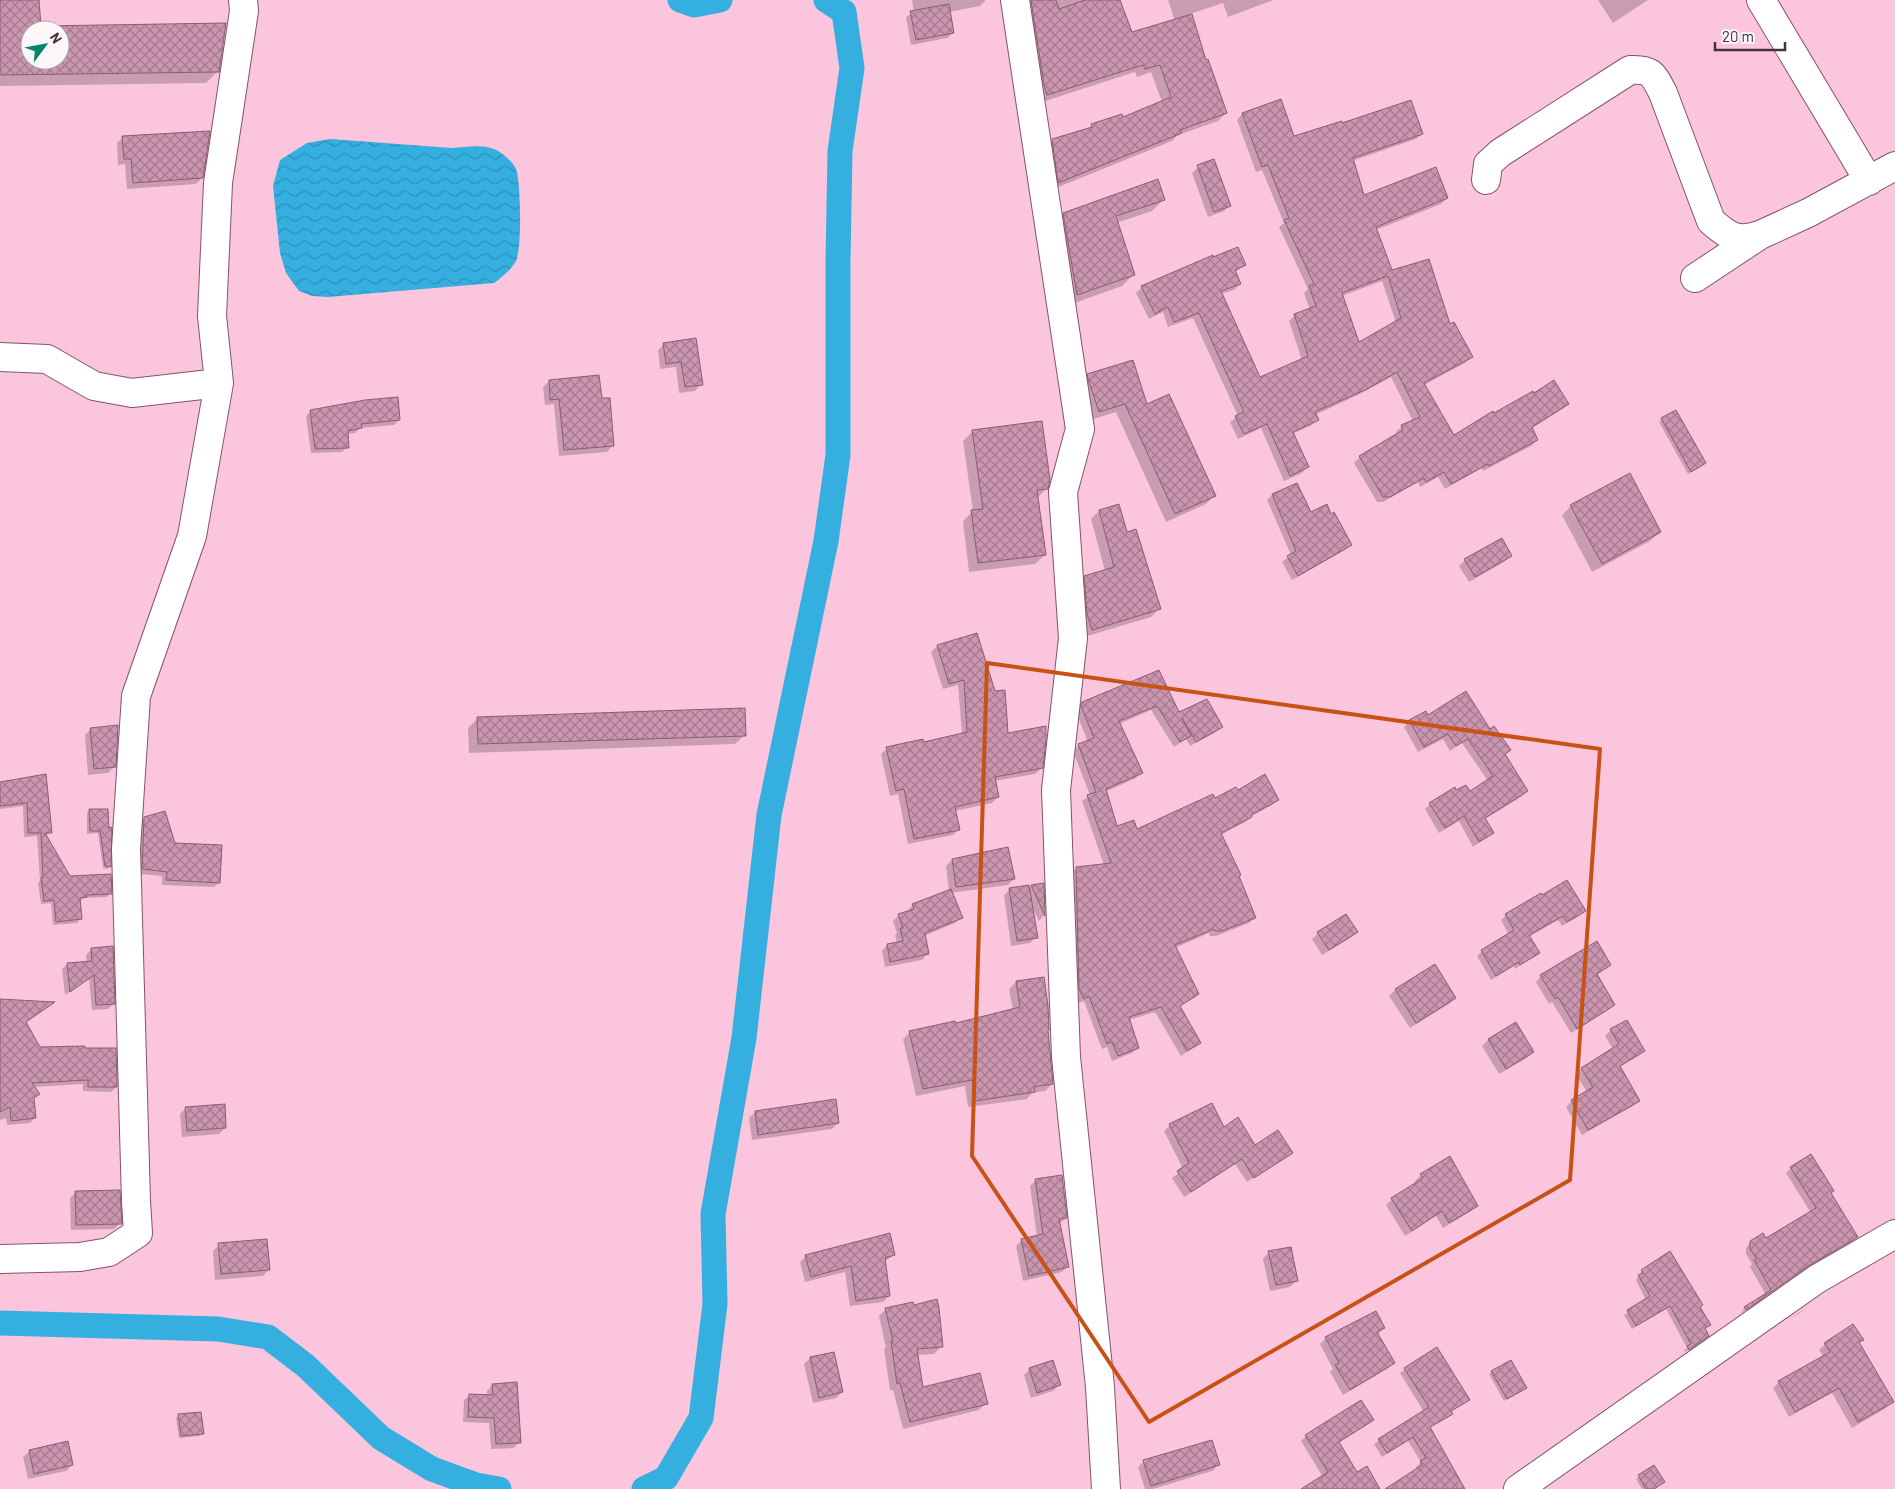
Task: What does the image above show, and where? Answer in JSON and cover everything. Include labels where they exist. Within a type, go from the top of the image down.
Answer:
[{"type":"street","points":[[0,1260],[80,1257],[109,1252],[138,1233],[126,849],[136,696],[192,536],[219,383],[212,316],[218,183],[244,11],[243,0]]},
{"type":"street","points":[[1015,0],[1080,429],[1063,492],[1073,638],[1056,790],[1066,1057],[1100,1386],[1106,1489]]},
{"type":"street","points":[[1761,0],[1869,181]]},
{"type":"street","points":[[1486,180],[1488,164],[1500,153],[1630,70],[1644,70],[1653,74],[1663,93],[1711,221],[1734,237],[1747,240],[1760,235],[1808,213],[1895,166]]},
{"type":"street","points":[[1695,278],[1760,235]]},
{"type":"street","points":[[0,357],[47,359],[94,386],[132,393],[219,383]]},
{"type":"street","points":[[1518,1489],[1817,1279],[1895,1234]]},
{"type":"highlighted area","points":[[987,663],[1600,749],[1570,1180],[1149,1422],[972,1156]]},
{"type":"water","points":[[330,139],[452,148],[473,146],[494,149],[500,152],[512,163],[518,176],[520,230],[518,254],[514,264],[494,283],[328,297],[312,296],[299,291],[286,273],[280,253],[273,186],[280,160],[307,143]]},
{"type":"building","points":[[0,0],[39,0],[41,20],[20,20],[20,70],[70,70],[70,26],[226,23],[219,72],[0,75]]},
{"type":"building","points":[[1031,0],[1056,0],[1059,9],[1085,0],[1120,0],[1132,32],[1192,14],[1206,60],[1208,59],[1227,113],[1180,130],[1182,133],[1058,183],[1052,139],[1092,127],[1091,124],[1122,114],[1123,117],[1171,97],[1160,65],[1145,69],[1143,65],[1047,95]]},
{"type":"building","points":[[949,4],[954,33],[916,40],[910,11]]},
{"type":"building","points":[[1281,99],[1294,136],[1342,121],[1342,123],[1411,100],[1423,134],[1353,158],[1364,195],[1436,167],[1448,198],[1376,227],[1392,270],[1429,259],[1450,324],[1454,322],[1473,357],[1424,383],[1454,435],[1493,411],[1494,413],[1533,391],[1534,393],[1554,380],[1569,404],[1532,427],[1538,440],[1451,484],[1444,472],[1426,482],[1424,478],[1390,497],[1383,497],[1359,456],[1403,430],[1401,425],[1420,417],[1397,372],[1367,389],[1315,412],[1319,420],[1293,432],[1309,467],[1290,476],[1267,424],[1244,434],[1235,416],[1244,412],[1199,313],[1174,322],[1168,307],[1155,314],[1141,286],[1213,255],[1213,257],[1238,247],[1246,265],[1235,270],[1241,284],[1221,291],[1260,377],[1308,356],[1294,314],[1316,306],[1309,286],[1314,284],[1284,220],[1289,218],[1268,165],[1262,167],[1242,113]],"holes":[[[1388,276],[1401,318],[1359,342],[1342,293]]]},
{"type":"building","points":[[210,131],[203,178],[133,183],[131,159],[124,159],[122,136]]},
{"type":"building","points":[[1214,159],[1231,206],[1214,212],[1197,165]]},
{"type":"building","points":[[1158,179],[1165,200],[1116,216],[1135,275],[1077,295],[1063,213]]},
{"type":"building","points":[[696,338],[703,385],[685,387],[681,362],[666,364],[663,343]]},
{"type":"building","points":[[1133,360],[1147,404],[1169,394],[1216,496],[1175,514],[1125,404],[1099,412],[1088,379],[1087,374]]},
{"type":"building","points":[[599,375],[602,398],[610,398],[614,446],[564,450],[559,399],[550,400],[549,380]]},
{"type":"building","points":[[398,397],[400,420],[361,424],[362,428],[348,431],[349,448],[315,449],[310,410],[365,400]]},
{"type":"building","points":[[1676,410],[1706,463],[1691,472],[1661,418]]},
{"type":"building","points":[[1042,421],[1050,480],[1048,489],[1037,490],[1046,555],[978,563],[971,510],[983,509],[972,430]]},
{"type":"building","points":[[1630,473],[1661,532],[1602,564],[1570,505]]},
{"type":"building","points":[[1297,483],[1311,512],[1327,504],[1331,514],[1334,512],[1352,545],[1298,576],[1287,556],[1296,551],[1272,494]]},
{"type":"building","points":[[1119,504],[1127,532],[1136,529],[1161,609],[1092,630],[1087,614],[1084,576],[1114,567],[1099,510]]},
{"type":"building","points":[[1502,538],[1512,556],[1475,577],[1464,559]]},
{"type":"building","points":[[977,633],[995,691],[1005,690],[1008,733],[1046,726],[1043,768],[995,777],[999,797],[955,807],[960,830],[914,839],[904,789],[896,791],[886,747],[923,739],[924,742],[967,732],[964,680],[949,684],[937,645]]},
{"type":"building","points":[[1159,670],[1179,712],[1207,699],[1223,727],[1196,742],[1182,718],[1191,736],[1180,742],[1157,706],[1119,721],[1143,773],[1106,789],[1117,826],[1134,820],[1137,829],[1213,794],[1215,798],[1236,787],[1238,790],[1265,774],[1279,800],[1221,833],[1241,875],[1239,876],[1256,918],[1222,931],[1215,931],[1214,929],[1175,945],[1199,994],[1180,1006],[1201,1043],[1187,1051],[1161,1007],[1129,1017],[1139,1048],[1118,1056],[1112,1042],[1107,1044],[1089,996],[1084,999],[1079,989],[1076,867],[1111,863],[1087,795],[1096,792],[1078,744],[1094,738],[1081,706],[1082,702]]},
{"type":"building","points":[[1466,691],[1490,729],[1494,726],[1511,750],[1505,754],[1528,791],[1485,818],[1494,833],[1479,842],[1464,816],[1445,828],[1429,803],[1455,787],[1456,790],[1466,785],[1470,791],[1493,776],[1468,739],[1456,746],[1448,734],[1424,747],[1409,720],[1426,711],[1428,715]]},
{"type":"building","points":[[745,708],[746,736],[478,744],[477,717]]},
{"type":"building","points":[[118,725],[116,767],[94,769],[90,728]]},
{"type":"building","points":[[46,774],[52,833],[45,833],[70,876],[111,874],[112,894],[87,895],[87,897],[80,898],[82,919],[56,922],[54,900],[44,901],[41,878],[43,878],[41,833],[28,833],[27,803],[0,806],[0,782]]},
{"type":"building","points":[[89,809],[108,809],[109,828],[112,827],[111,867],[105,866],[100,831],[90,831]]},
{"type":"building","points":[[165,811],[175,843],[222,845],[220,883],[166,880],[167,872],[142,869],[144,817]]},
{"type":"building","points":[[1008,847],[1015,879],[956,887],[952,859]]},
{"type":"building","points":[[1567,880],[1586,911],[1567,922],[1563,916],[1529,935],[1540,953],[1520,965],[1519,962],[1496,976],[1481,950],[1514,930],[1505,914]]},
{"type":"building","points":[[1044,883],[1045,916],[1031,885]]},
{"type":"building","points":[[1029,885],[1038,938],[1017,941],[1009,888]]},
{"type":"building","points":[[951,889],[963,918],[925,933],[929,954],[890,962],[887,944],[903,941],[900,928],[903,928],[898,914],[914,909],[912,904]]},
{"type":"building","points":[[1346,914],[1358,932],[1329,950],[1317,932]]},
{"type":"building","points":[[1597,941],[1611,965],[1597,974],[1615,1005],[1577,1029],[1558,997],[1555,999],[1540,975]]},
{"type":"building","points":[[113,946],[115,1004],[96,1005],[94,975],[70,992],[67,963],[92,961],[91,948]]},
{"type":"building","points":[[1435,964],[1456,998],[1416,1023],[1395,989]]},
{"type":"building","points":[[1044,977],[1048,1006],[1048,1030],[1053,1084],[1034,1087],[1035,1092],[975,1101],[972,1080],[923,1089],[909,1031],[955,1021],[956,1023],[1020,1007],[1016,981]]},
{"type":"building","points":[[0,999],[55,1002],[26,1022],[40,1047],[85,1046],[85,1048],[116,1048],[117,1087],[88,1087],[88,1080],[32,1083],[40,1094],[34,1098],[36,1118],[11,1121],[10,1107],[0,1112]]},
{"type":"building","points":[[1627,1020],[1645,1051],[1620,1066],[1640,1101],[1588,1130],[1571,1100],[1593,1087],[1581,1068],[1619,1044],[1610,1029]]},
{"type":"building","points":[[1516,1022],[1534,1052],[1506,1069],[1488,1039]]},
{"type":"building","points":[[836,1099],[839,1123],[758,1135],[755,1111]]},
{"type":"building","points":[[1212,1103],[1224,1127],[1238,1117],[1255,1145],[1278,1130],[1293,1153],[1254,1178],[1242,1159],[1191,1192],[1177,1171],[1189,1163],[1169,1124]]},
{"type":"building","points":[[225,1104],[226,1128],[187,1131],[185,1107]]},
{"type":"building","points":[[1811,1154],[1834,1191],[1831,1193],[1858,1237],[1808,1266],[1746,1310],[1744,1307],[1771,1290],[1754,1260],[1757,1259],[1750,1249],[1750,1241],[1763,1233],[1766,1238],[1816,1208],[1790,1167]]},
{"type":"building","points":[[1450,1156],[1478,1206],[1449,1223],[1442,1211],[1412,1231],[1391,1198],[1423,1178],[1420,1174]]},
{"type":"building","points":[[1062,1175],[1067,1218],[1059,1219],[1069,1267],[1029,1276],[1021,1239],[1043,1234],[1035,1179]]},
{"type":"building","points":[[120,1190],[122,1224],[76,1225],[75,1191]]},
{"type":"building","points":[[890,1233],[895,1255],[885,1258],[890,1296],[856,1301],[851,1266],[811,1277],[805,1255]]},
{"type":"building","points":[[267,1239],[270,1270],[221,1274],[218,1243]]},
{"type":"building","points":[[1291,1247],[1298,1281],[1276,1285],[1268,1251]]},
{"type":"building","points":[[1670,1251],[1703,1305],[1700,1307],[1711,1325],[1705,1328],[1709,1336],[1689,1350],[1687,1346],[1691,1344],[1670,1306],[1636,1326],[1627,1310],[1650,1296],[1638,1275],[1643,1273],[1641,1270]]},
{"type":"building","points":[[937,1299],[943,1347],[917,1349],[923,1387],[980,1373],[988,1404],[910,1422],[900,1383],[897,1384],[891,1341],[893,1341],[885,1308],[913,1302],[914,1305]]},
{"type":"building","points":[[1376,1311],[1385,1328],[1377,1332],[1395,1363],[1350,1390],[1335,1365],[1339,1363],[1325,1337]]},
{"type":"building","points":[[1853,1324],[1864,1340],[1859,1342],[1894,1402],[1858,1422],[1839,1388],[1795,1412],[1778,1381],[1830,1352],[1824,1343]]},
{"type":"building","points":[[1437,1347],[1470,1400],[1451,1411],[1453,1414],[1430,1427],[1465,1489],[1385,1489],[1422,1465],[1420,1461],[1426,1458],[1413,1437],[1387,1453],[1378,1439],[1429,1407],[1404,1368]]},
{"type":"building","points":[[834,1352],[843,1392],[819,1398],[810,1357]]},
{"type":"building","points":[[1053,1360],[1061,1385],[1037,1393],[1029,1368]]},
{"type":"building","points":[[1511,1360],[1527,1388],[1507,1399],[1491,1371]]},
{"type":"building","points":[[517,1382],[521,1443],[496,1444],[494,1418],[468,1417],[469,1394],[493,1395],[492,1384]]},
{"type":"building","points":[[1361,1400],[1374,1420],[1339,1442],[1357,1472],[1367,1466],[1380,1489],[1301,1489],[1328,1472],[1305,1435]]},
{"type":"building","points":[[201,1412],[204,1434],[181,1436],[178,1414]]},
{"type":"building","points":[[1212,1440],[1220,1465],[1151,1486],[1143,1460]]},
{"type":"building","points":[[68,1441],[73,1465],[34,1474],[29,1450]]},
{"type":"building","points":[[1654,1465],[1665,1482],[1654,1489],[1646,1489],[1638,1475]]},
{"type":"waterway","points":[[680,0],[694,5],[720,0]]},
{"type":"waterway","points":[[644,1489],[666,1478],[701,1418],[715,1304],[713,1214],[744,1038],[769,815],[826,541],[838,455],[840,151],[852,68],[844,12],[826,0]]},
{"type":"waterway","points":[[0,1323],[218,1329],[268,1337],[306,1366],[381,1438],[432,1469],[476,1485],[499,1489]]}]
